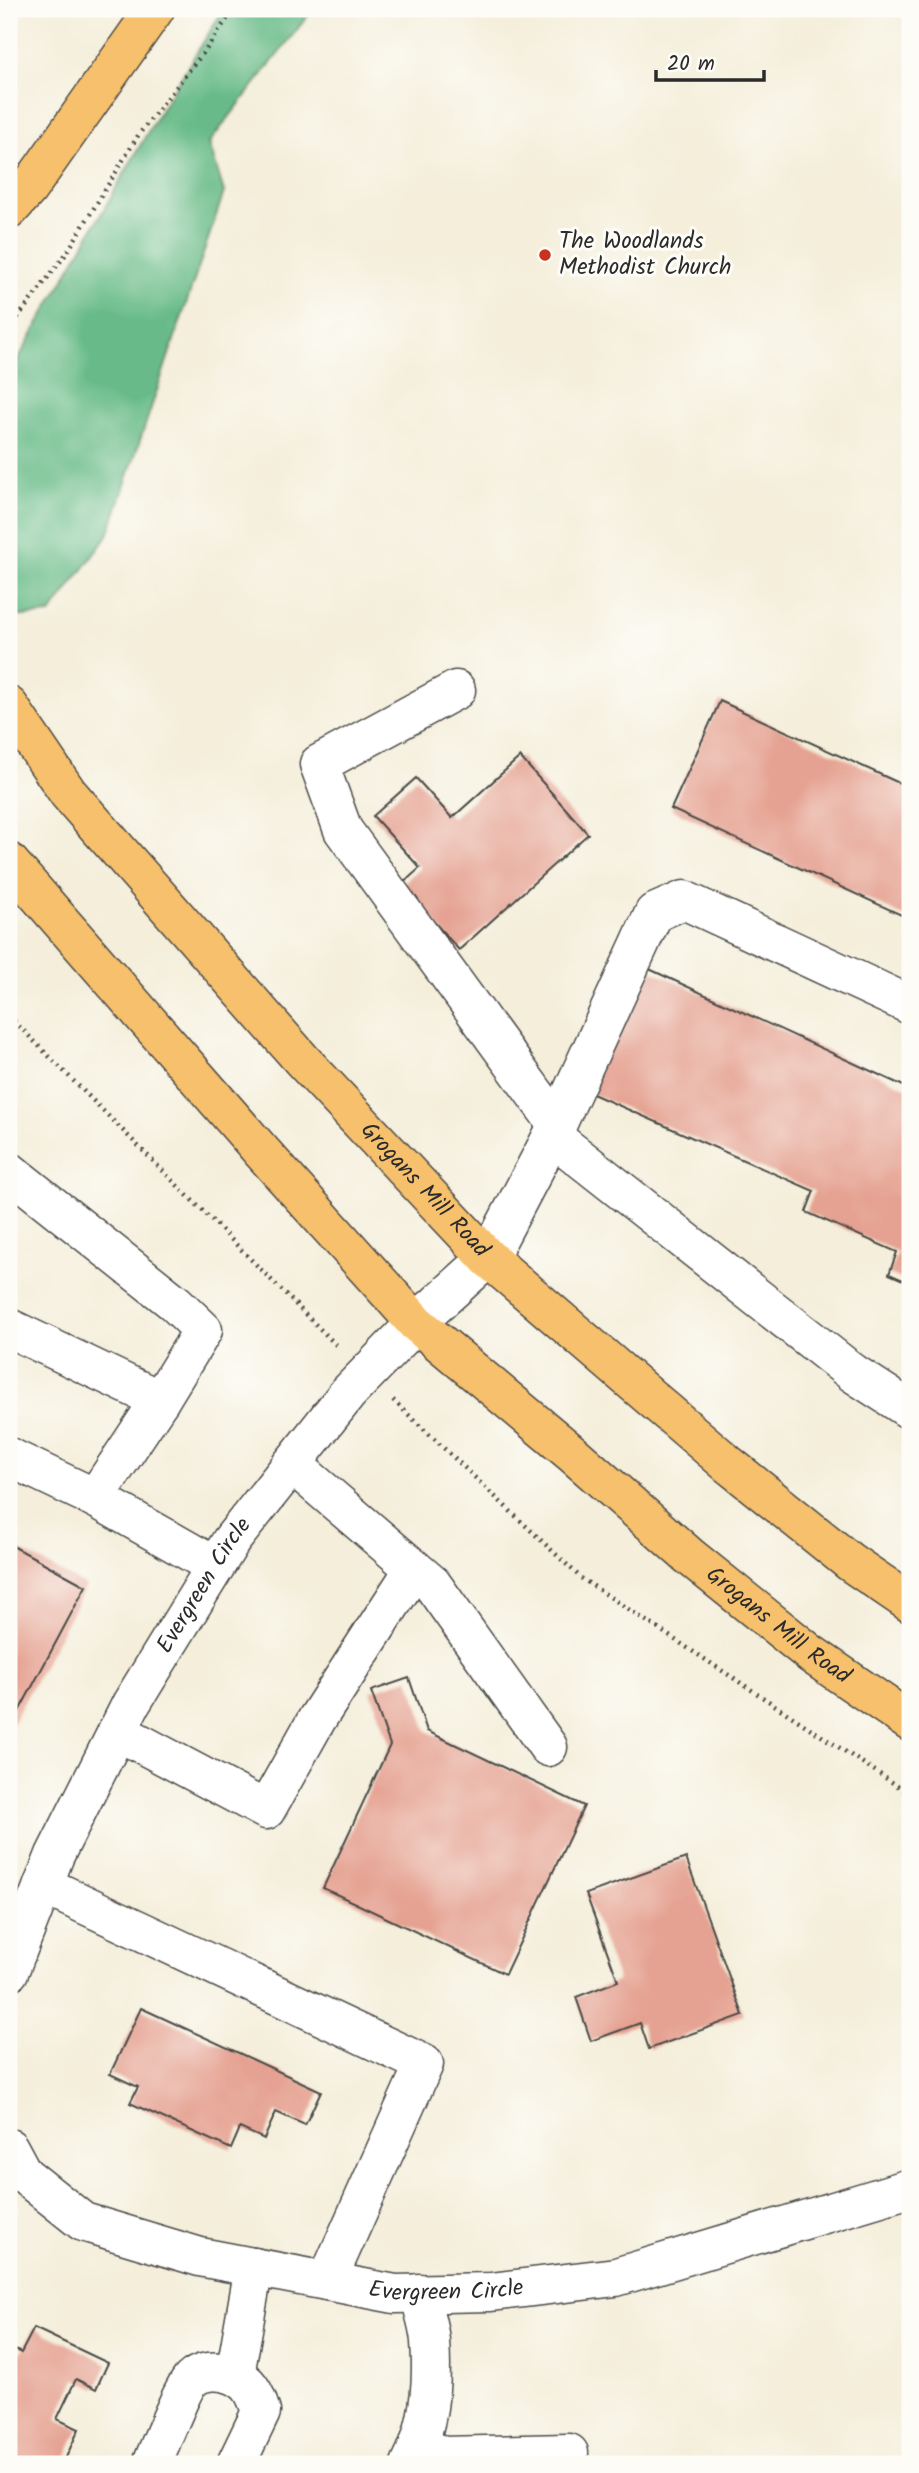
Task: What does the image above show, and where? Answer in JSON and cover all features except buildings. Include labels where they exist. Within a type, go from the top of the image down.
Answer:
[{"type":"main road","points":[[9,211],[28,189],[155,9]]},
{"type":"main road","name":"Grogans Mill Road","points":[[9,706],[68,793],[302,1060],[488,1258],[728,1464],[850,1562],[910,1603]]},
{"type":"main road","name":"Grogans Mill Road","points":[[9,862],[262,1152],[416,1323],[740,1597],[811,1654],[910,1722]]},
{"type":"street","points":[[456,690],[319,764],[343,830],[555,1130],[853,1373],[910,1410]]},
{"type":"street","points":[[488,1258],[555,1130],[654,913],[684,900],[910,1005]]},
{"type":"street","points":[[9,1171],[175,1303],[202,1330],[96,1498]]},
{"type":"street","name":"Evergreen Circle","points":[[9,1972],[17,1929],[43,1885],[55,1855],[117,1731],[231,1541],[348,1393],[416,1323],[488,1258]]},
{"type":"street","points":[[9,1328],[160,1400]]},
{"type":"street","points":[[9,1457],[96,1498],[215,1566]]},
{"type":"street","points":[[292,1464],[432,1584],[548,1747]]},
{"type":"street","points":[[117,1731],[266,1810],[317,1719],[414,1569]]},
{"type":"street","points":[[43,1885],[424,2064],[327,2281]]},
{"type":"street","name":"Evergreen Circle","points":[[9,2148],[23,2174],[83,2222],[200,2257],[395,2294],[491,2292],[616,2277],[910,2188]]},
{"type":"street","points":[[235,2375],[254,2267]]},
{"type":"street","points":[[419,2293],[430,2339],[429,2399],[415,2454],[442,2456],[569,2453]]},
{"type":"street","points":[[152,2464],[189,2381],[202,2373],[218,2371],[235,2375],[255,2391],[261,2412],[236,2464]]},
{"type":"path","points":[[9,329],[66,254],[139,134],[207,48],[234,9]]},
{"type":"path","points":[[9,1016],[366,1375],[581,1578],[910,1794]]},
{"type":"green space","points":[[224,9],[313,9],[209,143],[224,192],[108,535],[50,614],[9,617],[9,375],[160,111]]},
{"type":"place","name":"The Woodlands Methodist Church","points":[[545,255]]}]
